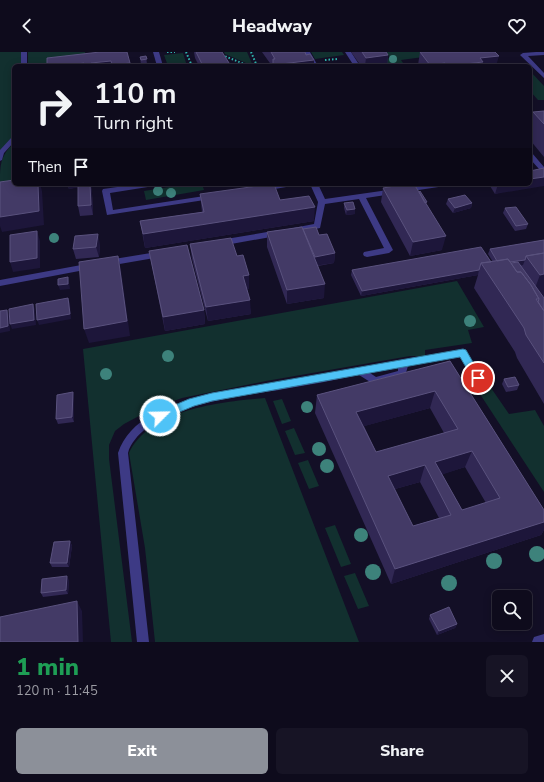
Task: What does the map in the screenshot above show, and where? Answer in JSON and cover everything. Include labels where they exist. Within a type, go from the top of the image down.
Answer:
[{"type":"street","points":[[538,642],[544,641]]},
{"type":"lane","points":[[24,52],[24,64]]},
{"type":"lane","points":[[156,52],[159,64]]},
{"type":"lane","points":[[307,52],[314,64]]},
{"type":"lane","points":[[544,53],[523,55],[544,76]]},
{"type":"lane","points":[[349,54],[356,64]]},
{"type":"lane","points":[[0,159],[1,153],[12,140]]},
{"type":"lane","points":[[532,156],[543,169]]},
{"type":"lane","points":[[532,171],[543,169]]},
{"type":"lane","points":[[140,186],[106,191],[110,213],[221,195]]},
{"type":"lane","points":[[252,190],[279,186]]},
{"type":"lane","points":[[209,246],[317,226],[322,202],[315,186]]},
{"type":"lane","points":[[322,202],[362,197],[423,186]]},
{"type":"lane","points":[[362,197],[389,250],[367,254]]},
{"type":"lane","points":[[0,283],[170,252]]},
{"type":"lane","points":[[143,642],[123,453],[125,443],[134,432],[150,420],[193,402],[463,353],[478,378]]},
{"type":"path","points":[[186,52],[191,64]]},
{"type":"path","points":[[251,52],[256,64]]},
{"type":"path","points":[[219,53],[224,60]]},
{"type":"path","points":[[219,53],[244,64]]},
{"type":"path","points":[[314,64],[349,54]]},
{"type":"green space","points":[[0,52],[24,52],[24,64],[12,64],[12,141],[0,159]]},
{"type":"green space","points":[[28,52],[85,52],[86,63],[28,64]]},
{"type":"green space","points":[[224,52],[247,52],[252,64],[248,64],[225,54]]},
{"type":"green space","points":[[311,52],[342,52],[344,55],[315,59]]},
{"type":"green space","points":[[386,52],[454,52],[401,60],[404,64],[388,64],[384,59],[390,58]]},
{"type":"green space","points":[[183,53],[186,64],[167,64],[164,55]]},
{"type":"green space","points":[[532,73],[544,86],[544,100],[538,100],[532,93]]},
{"type":"green space","points":[[12,145],[12,182],[0,184],[0,171],[3,157]]},
{"type":"green space","points":[[175,186],[203,186],[204,190],[146,200],[144,191]]},
{"type":"green space","points":[[457,281],[484,327],[468,330],[472,343],[425,350],[425,356],[410,356],[266,381],[182,398],[154,408],[124,424],[115,431],[109,445],[109,459],[132,642],[111,642],[83,349]]},
{"type":"green space","points":[[489,385],[509,414],[535,410],[544,426],[544,492],[476,388]]},
{"type":"green space","points":[[265,398],[359,642],[155,642],[145,548],[129,453],[139,438],[153,426],[170,417],[188,410],[228,402]]},
{"type":"green space","points":[[282,399],[291,421],[282,424],[273,401]]},
{"type":"green space","points":[[294,428],[305,453],[295,455],[285,431]]},
{"type":"green space","points":[[308,460],[319,486],[309,489],[298,463]]},
{"type":"green space","points":[[335,525],[351,564],[341,567],[325,528]]},
{"type":"green space","points":[[355,573],[369,606],[358,609],[344,576]]},
{"type":"building","points":[[100,52],[127,52],[130,63],[112,64],[111,61],[91,64],[47,64],[47,58]]},
{"type":"building","points":[[196,52],[222,52],[230,64],[202,64]]},
{"type":"building","points":[[271,52],[305,52],[306,55],[310,54],[314,60],[273,64],[273,59],[275,59]]},
{"type":"building","points":[[362,52],[386,52],[388,55],[366,58]]},
{"type":"building","points":[[420,52],[495,52],[499,56],[480,58],[483,62],[466,64],[429,64]]},
{"type":"building","points":[[146,56],[147,59],[141,60],[140,57]]},
{"type":"building","points":[[544,111],[544,124],[533,112]]},
{"type":"building","points":[[544,168],[544,177],[532,179],[532,171]]},
{"type":"building","points":[[12,180],[12,186],[38,186],[39,211],[0,217],[0,182]]},
{"type":"building","points":[[78,186],[90,186],[91,205],[78,206]]},
{"type":"building","points":[[259,186],[275,186],[280,200],[309,196],[315,207],[143,234],[140,221],[204,212],[200,194]]},
{"type":"building","points":[[394,186],[415,186],[446,236],[413,242],[383,188]]},
{"type":"building","points":[[420,191],[427,202],[425,203],[419,192]]},
{"type":"building","points":[[465,195],[472,203],[455,208],[448,199]]},
{"type":"building","points":[[353,202],[355,209],[347,210],[344,203]]},
{"type":"building","points":[[516,207],[528,224],[516,226],[505,208]]},
{"type":"building","points":[[302,227],[325,284],[287,290],[267,232]]},
{"type":"building","points":[[316,227],[319,235],[327,234],[335,253],[315,257],[303,229]]},
{"type":"building","points":[[37,231],[37,258],[10,262],[10,235]]},
{"type":"building","points":[[98,234],[96,247],[73,249],[75,236]]},
{"type":"building","points":[[231,238],[237,256],[243,255],[249,275],[243,276],[250,300],[206,307],[190,244]]},
{"type":"building","points":[[544,240],[544,253],[526,256],[525,260],[510,262],[508,259],[497,261],[490,249]]},
{"type":"building","points":[[187,245],[204,310],[163,317],[149,251]]},
{"type":"building","points":[[481,247],[491,262],[481,263],[479,270],[362,291],[352,270]]},
{"type":"building","points":[[544,253],[544,274],[540,275],[526,256]]},
{"type":"building","points":[[118,256],[127,321],[84,329],[79,262]]},
{"type":"building","points":[[508,259],[517,272],[521,272],[531,285],[539,299],[536,299],[544,311],[544,363],[526,335],[524,328],[481,263]]},
{"type":"building","points":[[518,262],[544,298],[544,311],[538,302],[539,299],[531,285],[521,272],[517,272],[511,263]]},
{"type":"building","points":[[68,277],[68,284],[58,285],[58,279]]},
{"type":"building","points":[[68,298],[70,314],[37,320],[36,304]]},
{"type":"building","points":[[33,304],[34,320],[10,324],[9,309]]},
{"type":"building","points":[[7,310],[8,326],[0,328],[0,311]]},
{"type":"building","points":[[450,361],[544,510],[544,522],[395,569],[317,395]],"holes":[[[435,391],[458,429],[376,452],[356,412]],[[472,451],[500,498],[462,510],[435,462]],[[425,465],[451,515],[413,526],[388,476]]]},
{"type":"building","points":[[515,377],[519,385],[508,387],[504,379]]},
{"type":"building","points":[[73,392],[72,417],[56,419],[57,395]]},
{"type":"building","points":[[70,541],[67,563],[50,563],[54,542]]},
{"type":"building","points":[[67,576],[66,590],[41,593],[42,579]]},
{"type":"building","points":[[77,601],[78,642],[0,642],[0,617]]},
{"type":"building","points":[[449,607],[457,624],[439,631],[430,615]]},
{"type":"route","points":[[160,416],[193,402],[212,397],[463,353],[478,378]]}]
